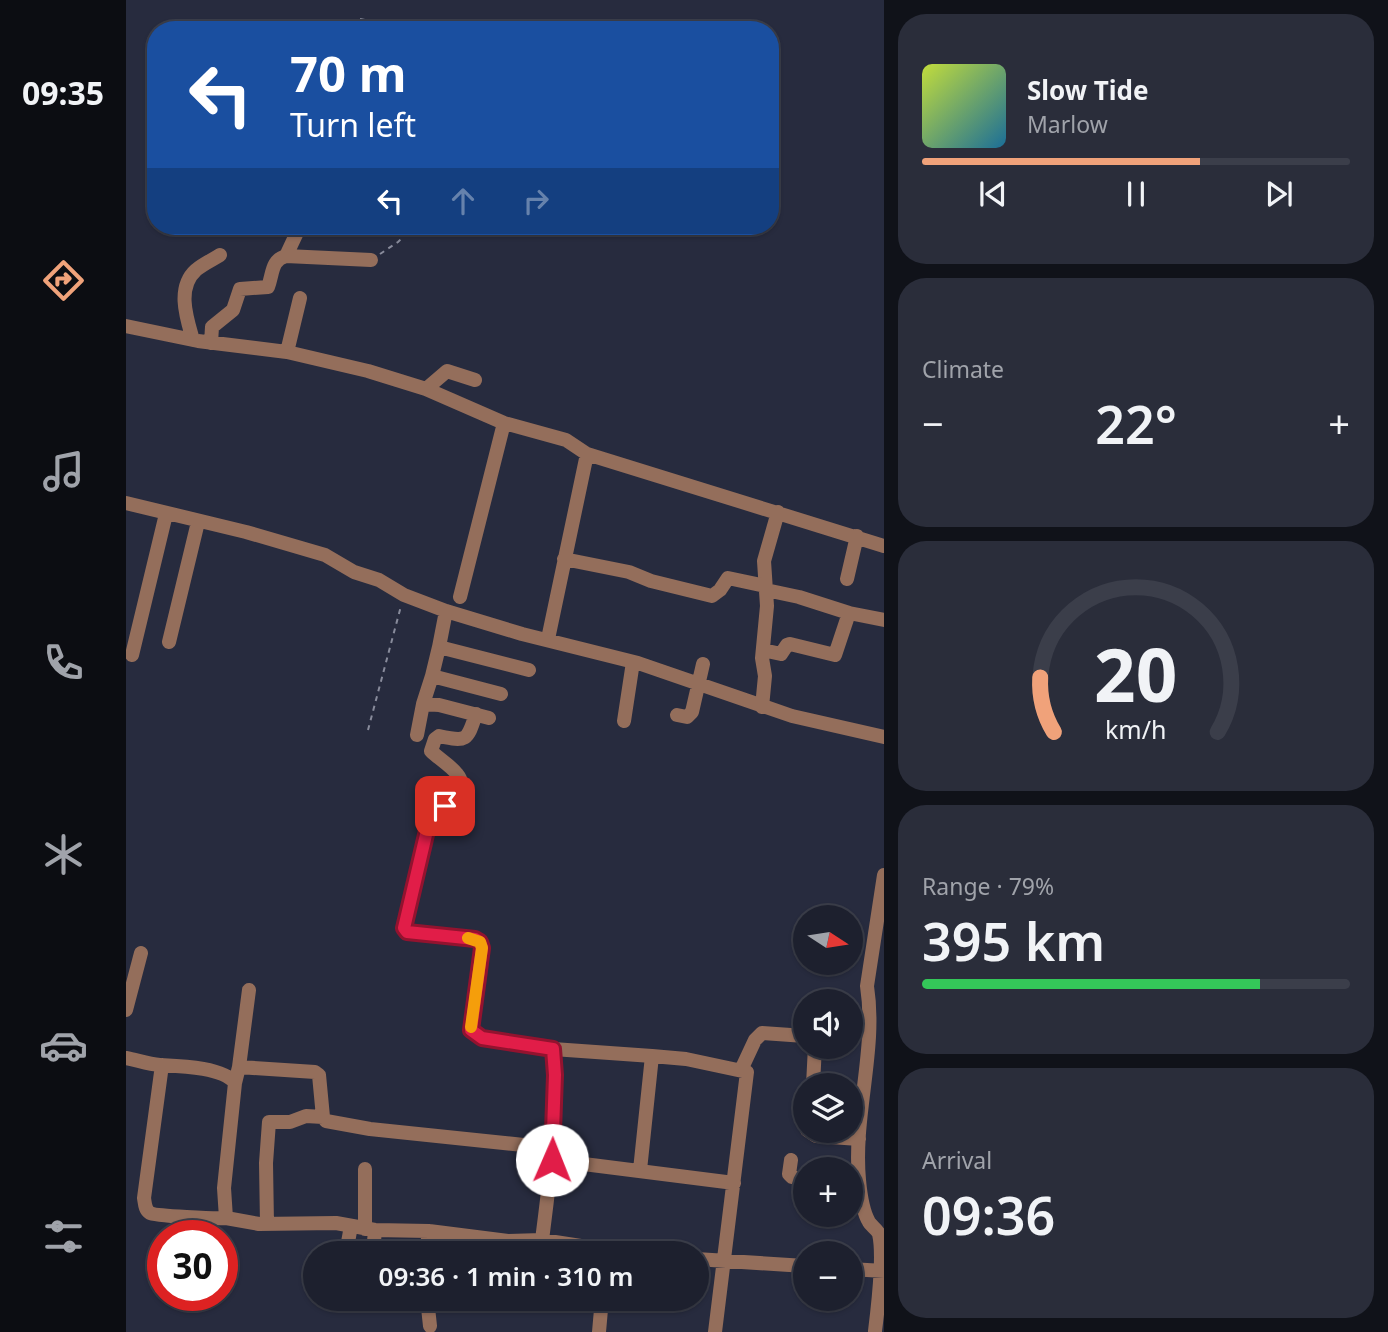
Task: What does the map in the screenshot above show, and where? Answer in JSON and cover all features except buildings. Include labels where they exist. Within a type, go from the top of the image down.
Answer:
[{"type":"street","points":[[286,256],[296,235]]},
{"type":"street","points":[[193,340],[184,302],[191,275],[220,255]]},
{"type":"street","points":[[211,343],[212,327],[233,310],[240,289],[268,287],[276,260],[286,256],[371,260]]},
{"type":"street","points":[[287,352],[300,298]]},
{"type":"street","points":[[126,326],[211,343],[287,352],[368,371],[426,389],[504,423],[566,440],[587,454],[884,546]]},
{"type":"street","points":[[426,389],[447,371],[475,380]]},
{"type":"street","points":[[460,597],[504,423]]},
{"type":"street","points":[[548,639],[587,454]]},
{"type":"street","points":[[126,503],[325,555],[347,569],[379,580],[404,595],[446,611],[522,634],[633,662],[762,707],[829,726],[884,737]]},
{"type":"street","points":[[762,707],[767,606],[764,561],[778,512]]},
{"type":"street","points":[[132,655],[166,514]]},
{"type":"street","points":[[169,642],[198,522]]},
{"type":"street","points":[[847,579],[858,536]]},
{"type":"street","points":[[564,559],[629,572],[651,581],[712,596],[728,578],[849,613],[884,620]]},
{"type":"street","points":[[417,735],[446,611]]},
{"type":"street","points":[[763,650],[781,654],[790,644],[835,655],[849,613]]},
{"type":"street","points":[[439,647],[529,670]]},
{"type":"street","points":[[624,721],[633,662]]},
{"type":"street","points":[[677,715],[690,716],[700,685],[703,664]]},
{"type":"street","points":[[432,676],[501,694]]},
{"type":"street","points":[[423,704],[482,716],[468,736],[460,741],[439,736],[435,739],[432,751],[457,773],[461,789],[429,822],[404,928],[407,932],[475,939],[480,942],[482,948],[471,1030],[482,1038],[553,1049],[652,1056],[741,1070],[748,1074],[715,1332]]},
{"type":"street","points":[[863,1098],[870,1002],[867,986],[879,937],[884,874]]},
{"type":"street","points":[[126,1010],[141,953]]},
{"type":"street","points":[[226,1218],[224,1188],[235,1083],[249,989]]},
{"type":"street","points":[[741,1070],[755,1040],[762,1032],[793,1034]]},
{"type":"street","points":[[542,1240],[552,1154],[555,1075],[553,1049]]},
{"type":"street","points":[[640,1170],[652,1056]]},
{"type":"street","points":[[126,1058],[206,1070],[227,1075],[235,1083]]},
{"type":"street","points":[[162,1065],[144,1198],[145,1208],[153,1215],[213,1220],[226,1218],[267,1224],[320,1222],[364,1229],[429,1231],[508,1241],[548,1241]]},
{"type":"street","points":[[239,1067],[317,1073],[323,1117],[326,1121],[734,1183]]},
{"type":"street","points":[[267,1224],[266,1163],[270,1122],[289,1122],[306,1116],[323,1117]]},
{"type":"street","points":[[791,1160],[789,1174],[793,1177]]},
{"type":"street","points":[[365,1169],[364,1229],[368,1241]]},
{"type":"street","points":[[863,1205],[869,1223],[879,1234],[883,1271],[875,1331]]},
{"type":"street","points":[[355,1241],[364,1229]]},
{"type":"street","points":[[428,1241],[429,1231]]},
{"type":"street","points":[[709,1260],[793,1265]]},
{"type":"street","points":[[863,1270],[883,1271]]},
{"type":"street","points":[[428,1311],[430,1326]]},
{"type":"street","points":[[599,1332],[601,1311]]},
{"type":"path","points":[[360,19],[369,21]]},
{"type":"path","points":[[371,260],[405,235]]},
{"type":"path","points":[[368,730],[404,595]]},
{"type":"slow traffic","points":[[468,938],[480,942],[482,948],[471,1027]]},
{"type":"route","points":[[445,806],[434,814],[429,822],[404,928],[407,932],[475,939],[480,942],[482,948],[471,1030],[476,1035],[553,1049],[555,1075],[552,1160]]}]
